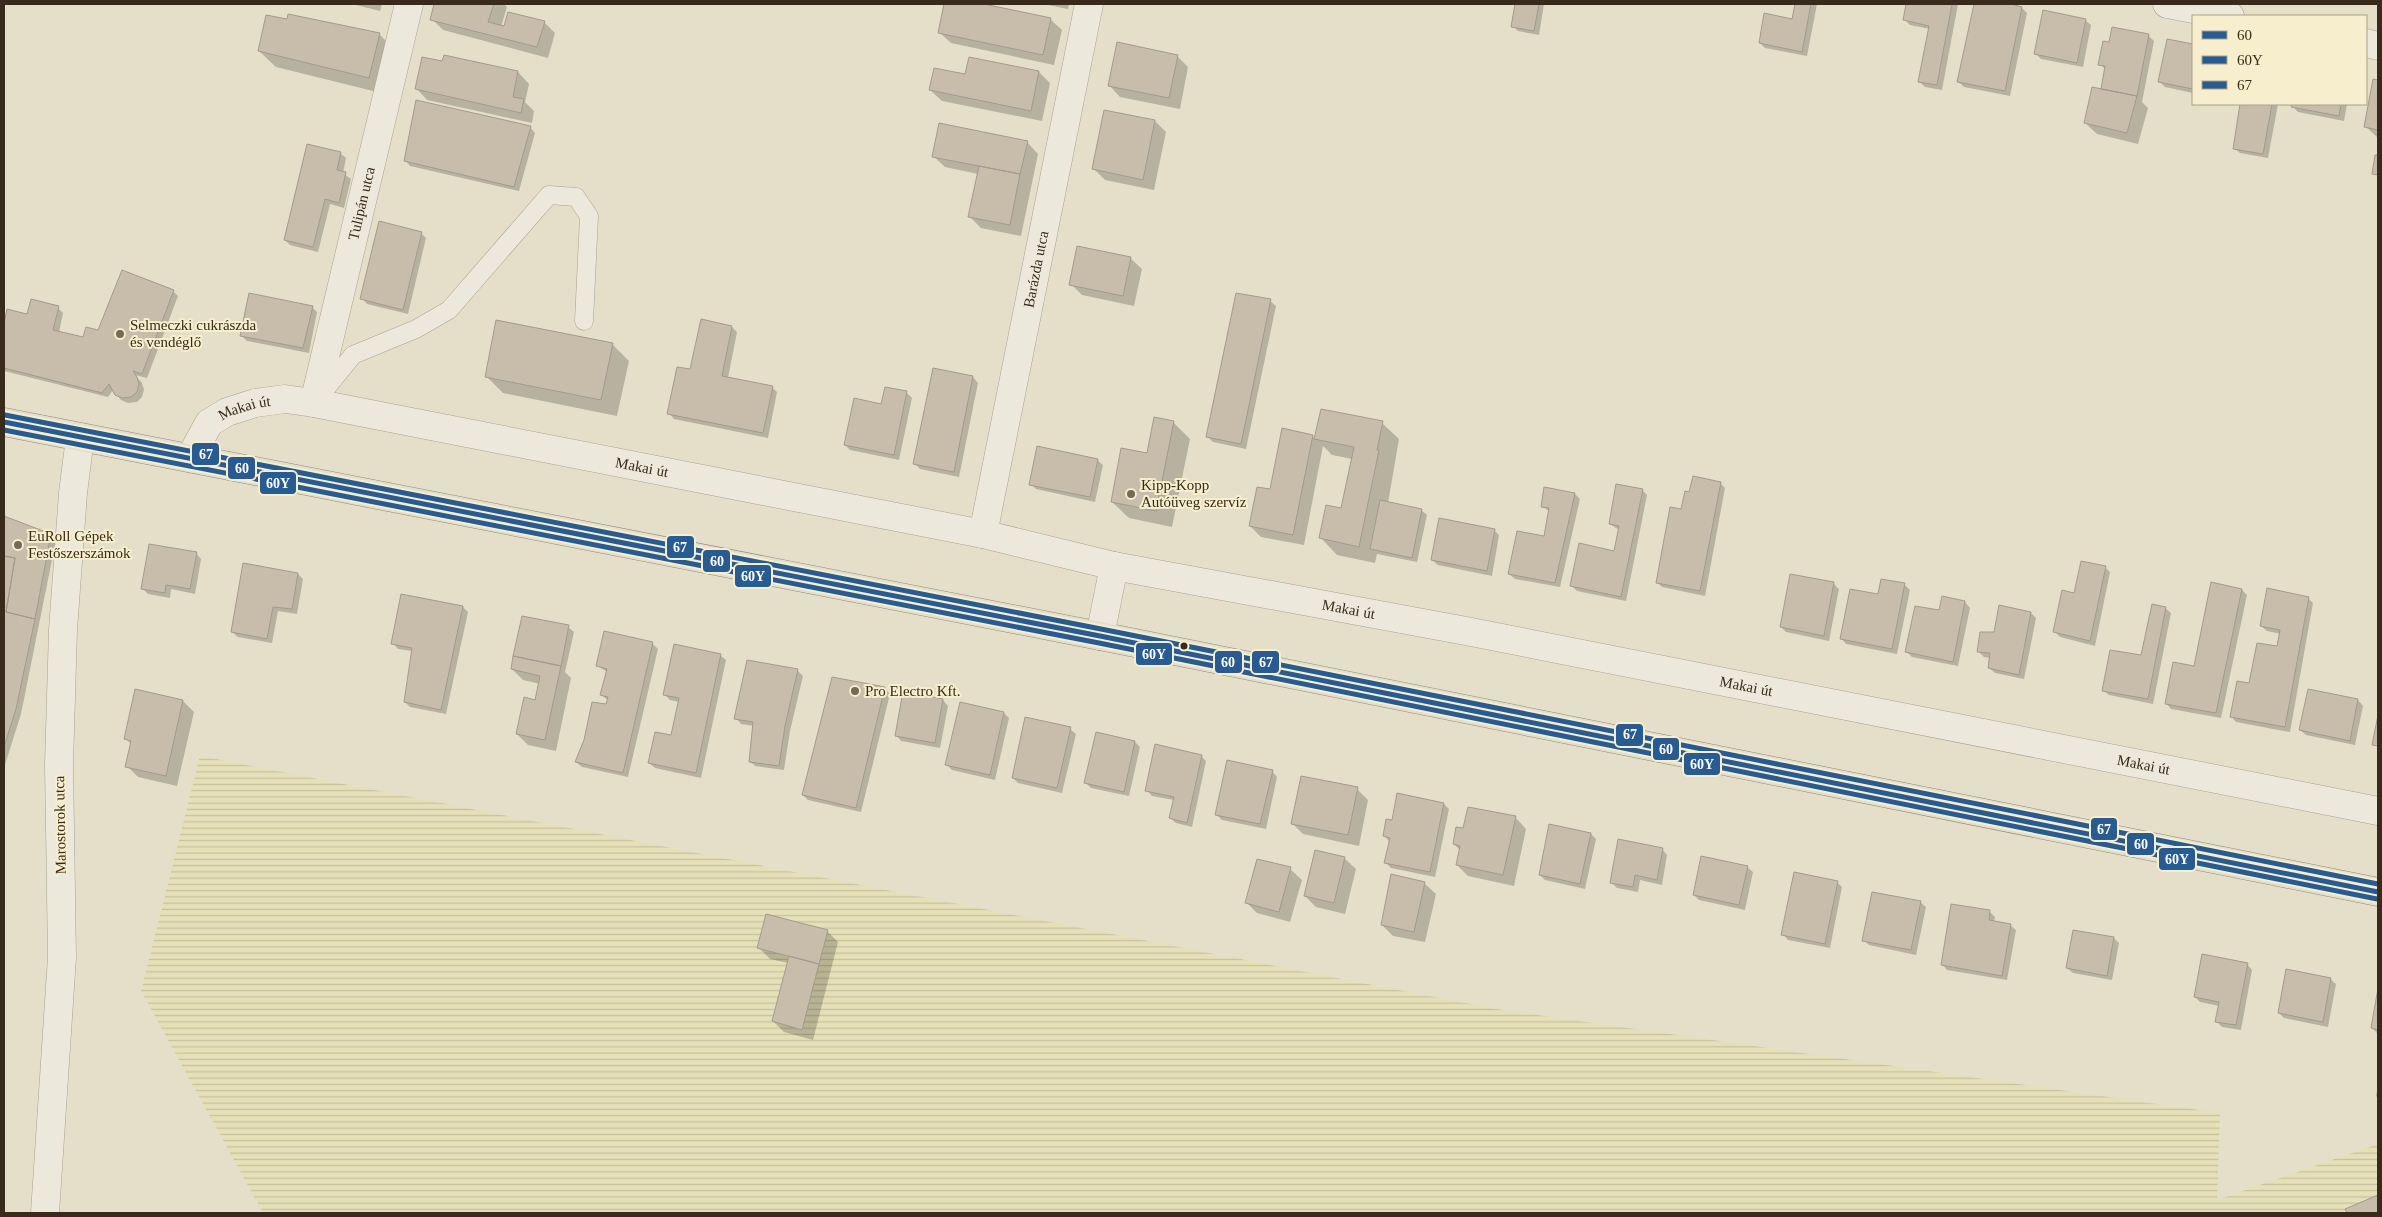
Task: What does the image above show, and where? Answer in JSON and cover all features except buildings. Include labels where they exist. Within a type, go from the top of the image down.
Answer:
[{"type":"main road","points":[[4,422],[1100,636],[2378,892]]},
{"type":"street","name":"Tulipán utca","points":[[314,403],[409,4]]},
{"type":"street","name":"Barázda utca","points":[[983,534],[1089,4]]},
{"type":"street","points":[[2167,4],[2225,15]]},
{"type":"street","name":"Makai út","points":[[190,458],[209,423],[227,412],[255,404],[285,399],[314,403],[983,534],[1114,566],[1476,633],[2378,811]]},
{"type":"street","name":"Marostorok utca","points":[[45,1213],[62,957],[59,765],[63,630],[73,493],[80,438]]},
{"type":"street","points":[[1100,636],[1114,566]]},
{"type":"lane","points":[[314,403],[353,355],[416,329],[449,310],[549,195],[576,197],[589,216],[584,321]]},
{"type":"shaded area","points":[[200,756],[1496,1009],[2220,1113],[2217,1200],[2378,1144],[2378,1213],[263,1213],[141,991]]},
{"type":"transit line","name":"67","points":[[5,415],[1101,629],[2378,884]]},
{"type":"transit line","name":"60","points":[[4,422],[1100,636],[2378,892]]},
{"type":"transit line","name":"60Y","points":[[4,430],[1099,643],[2377,899]]},
{"type":"place","name":"Selmeczki cukrászda és vendéglő","points":[[120,334]]},
{"type":"place","name":"Kipp-Kopp Autóüveg szervíz","points":[[1131,494]]},
{"type":"place","name":"EuRoll Gépek Festőszerszámok","points":[[18,545]]},
{"type":"place","name":"Pro Electro Kft.","points":[[855,691]]}]
